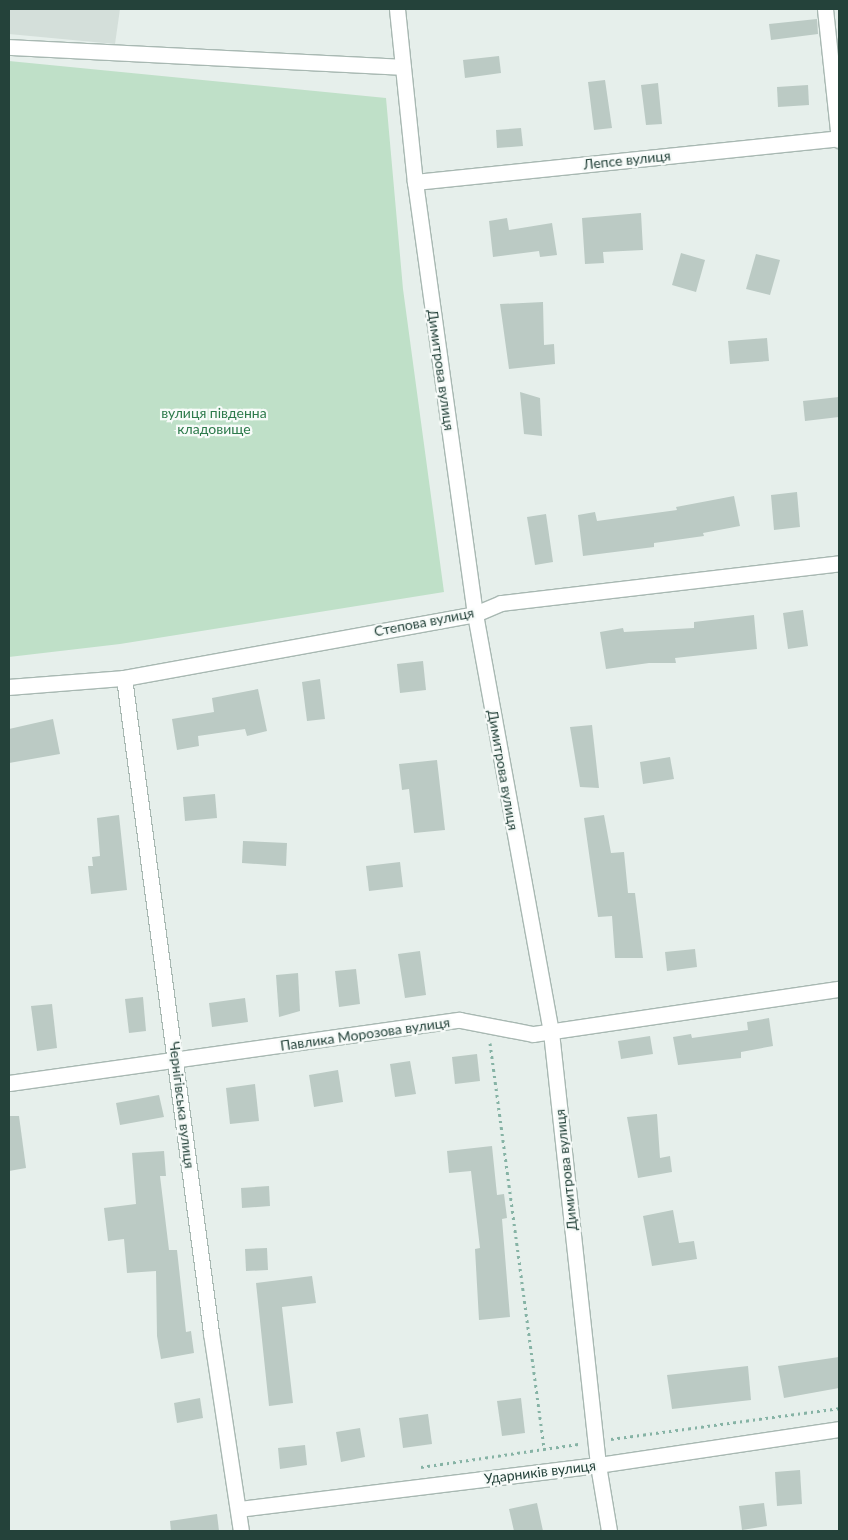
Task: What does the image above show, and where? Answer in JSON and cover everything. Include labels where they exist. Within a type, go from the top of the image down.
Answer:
[{"type":"street","name":"Димитрова вулиця","points":[[397,9],[414,182],[474,614],[551,1032],[595,1441],[609,1531]]},
{"type":"street","points":[[825,9],[839,138]]},
{"type":"street","points":[[9,47],[402,66]]},
{"type":"street","name":"Лепсе вулиця","points":[[414,182],[839,138]]},
{"type":"street","name":"Степова вулиця","points":[[9,687],[124,678],[474,614],[501,604],[839,563]]},
{"type":"street","name":"Чернігівська вулиця","points":[[124,678],[211,1333],[241,1531]]},
{"type":"street","name":"Павлика Морозова вулиця","points":[[9,1083],[460,1020],[533,1034],[839,989]]},
{"type":"street","name":"Ударників вулиця","points":[[239,1509],[598,1465],[839,1429]]},
{"type":"path","points":[[487,1025],[544,1449]]},
{"type":"path","points":[[595,1441],[839,1408]]},
{"type":"shaded area","points":[[9,9],[120,9],[115,44],[9,34]]},
{"type":"green space","name":"вулиця південна кладовище","points":[[9,61],[386,98],[403,289],[444,592],[120,644],[9,657]]},
{"type":"building","points":[[817,19],[818,34],[771,40],[769,24]]},
{"type":"building","points":[[499,56],[501,73],[465,78],[463,60]]},
{"type":"building","points":[[605,80],[612,128],[594,130],[588,82]]},
{"type":"building","points":[[658,83],[662,124],[646,125],[641,85]]},
{"type":"building","points":[[808,85],[809,105],[778,107],[777,87]]},
{"type":"building","points":[[521,128],[523,146],[497,148],[496,130]]},
{"type":"building","points":[[641,213],[643,250],[603,252],[604,263],[585,264],[582,218]]},
{"type":"building","points":[[507,218],[509,230],[552,223],[557,255],[540,257],[539,251],[493,257],[489,221]]},
{"type":"building","points":[[681,253],[705,260],[696,292],[672,285]]},
{"type":"building","points":[[756,254],[780,260],[770,295],[746,289]]},
{"type":"building","points":[[543,302],[544,345],[554,344],[555,364],[509,369],[500,304]]},
{"type":"building","points":[[767,338],[769,361],[730,364],[728,341]]},
{"type":"building","points":[[520,392],[540,398],[542,436],[524,434]]},
{"type":"building","points":[[839,397],[839,417],[805,421],[803,401]]},
{"type":"building","points":[[797,492],[800,527],[774,530],[771,495]]},
{"type":"building","points":[[734,496],[740,526],[703,533],[704,536],[654,543],[654,547],[583,556],[578,515],[595,512],[597,521],[677,510],[676,507]]},
{"type":"building","points":[[546,514],[553,562],[535,565],[527,517]]},
{"type":"building","points":[[803,610],[808,646],[788,649],[783,613]]},
{"type":"building","points":[[754,615],[757,649],[675,658],[676,663],[649,663],[606,669],[600,632],[623,628],[624,632],[694,628],[694,622]]},
{"type":"building","points":[[423,661],[426,690],[400,693],[397,664]]},
{"type":"building","points":[[320,679],[325,719],[307,721],[302,682]]},
{"type":"building","points":[[258,689],[267,731],[247,736],[245,729],[198,736],[199,746],[177,750],[172,719],[214,712],[212,698]]},
{"type":"building","points":[[53,719],[60,754],[9,763],[9,729]]},
{"type":"building","points":[[592,725],[599,788],[580,787],[570,727]]},
{"type":"building","points":[[670,757],[674,779],[643,784],[640,762]]},
{"type":"building","points":[[437,760],[445,830],[414,833],[409,789],[402,790],[399,764]]},
{"type":"building","points":[[215,794],[217,818],[185,821],[183,797]]},
{"type":"building","points":[[119,815],[127,890],[91,894],[88,866],[93,866],[92,857],[100,856],[97,818]]},
{"type":"building","points":[[604,815],[611,853],[624,852],[628,893],[635,893],[643,958],[615,958],[612,916],[598,917],[584,818]]},
{"type":"building","points":[[243,841],[287,843],[286,866],[242,863]]},
{"type":"building","points":[[400,862],[403,887],[369,891],[366,866]]},
{"type":"building","points":[[695,949],[697,967],[667,971],[665,952]]},
{"type":"building","points":[[420,951],[426,995],[405,998],[398,954]]},
{"type":"building","points":[[356,969],[360,1004],[339,1007],[335,971]]},
{"type":"building","points":[[298,973],[300,1011],[279,1017],[276,975]]},
{"type":"building","points":[[143,997],[146,1031],[129,1033],[125,999]]},
{"type":"building","points":[[245,998],[248,1022],[212,1027],[209,1003]]},
{"type":"building","points":[[52,1004],[57,1048],[37,1051],[31,1006]]},
{"type":"building","points":[[769,1018],[773,1046],[741,1052],[741,1058],[678,1065],[673,1037],[691,1034],[692,1038],[748,1030],[747,1022]]},
{"type":"building","points":[[650,1036],[653,1054],[621,1059],[618,1041]]},
{"type":"building","points":[[477,1054],[480,1081],[455,1084],[452,1057]]},
{"type":"building","points":[[410,1061],[416,1094],[395,1097],[390,1064]]},
{"type":"building","points":[[338,1070],[343,1102],[314,1107],[309,1075]]},
{"type":"building","points":[[255,1084],[259,1121],[230,1124],[226,1088]]},
{"type":"building","points":[[159,1095],[164,1117],[120,1125],[116,1103]]},
{"type":"building","points":[[657,1114],[660,1158],[670,1156],[672,1172],[638,1178],[627,1117]]},
{"type":"building","points":[[9,1116],[19,1116],[26,1168],[9,1171]]},
{"type":"building","points":[[492,1146],[497,1195],[504,1194],[507,1218],[502,1219],[510,1317],[479,1320],[475,1249],[480,1248],[471,1171],[449,1173],[447,1151]]},
{"type":"building","points":[[164,1151],[166,1176],[160,1176],[169,1250],[177,1250],[186,1332],[191,1331],[194,1353],[161,1359],[157,1336],[156,1271],[127,1273],[124,1239],[108,1241],[104,1208],[136,1204],[132,1153]]},
{"type":"building","points":[[269,1186],[270,1206],[242,1208],[241,1188]]},
{"type":"building","points":[[673,1210],[679,1243],[694,1241],[697,1259],[652,1266],[643,1216]]},
{"type":"building","points":[[267,1248],[268,1270],[246,1271],[245,1249]]},
{"type":"building","points":[[312,1276],[316,1303],[282,1307],[293,1403],[269,1406],[256,1283]]},
{"type":"building","points":[[839,1357],[839,1388],[784,1398],[778,1366]]},
{"type":"building","points":[[748,1366],[751,1400],[672,1409],[667,1375]]},
{"type":"building","points":[[200,1398],[203,1418],[177,1423],[174,1403]]},
{"type":"building","points":[[521,1398],[525,1433],[502,1436],[497,1401]]},
{"type":"building","points":[[428,1414],[432,1444],[403,1448],[399,1418]]},
{"type":"building","points":[[360,1428],[365,1457],[341,1462],[336,1432]]},
{"type":"building","points":[[305,1445],[307,1465],[280,1469],[278,1448]]},
{"type":"building","points":[[800,1470],[802,1504],[777,1506],[775,1472]]},
{"type":"building","points":[[537,1503],[543,1531],[514,1531],[509,1509]]},
{"type":"building","points":[[764,1503],[767,1526],[742,1530],[739,1506]]},
{"type":"building","points":[[217,1514],[219,1531],[171,1531],[170,1521]]}]
